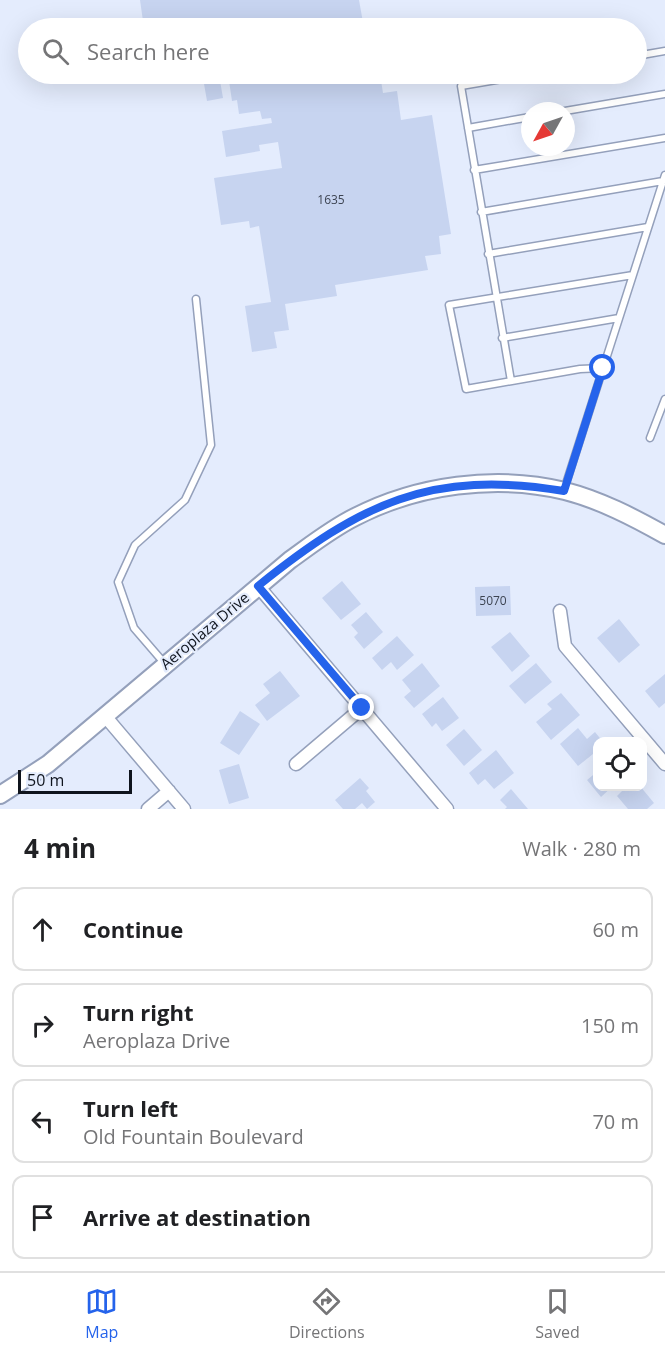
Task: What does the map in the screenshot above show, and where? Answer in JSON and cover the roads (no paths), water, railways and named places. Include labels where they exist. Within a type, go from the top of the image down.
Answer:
[{"type":"street","name":"Aeroplaza Drive","points":[[0,795],[48,764],[258,586],[328,532],[387,503],[446,487],[502,483],[564,491],[630,516],[665,535]]},
{"type":"street","points":[[258,586],[447,809]]},
{"type":"street","points":[[560,611],[565,646],[663,757]]},
{"type":"street","points":[[296,764],[362,708]]},
{"type":"street","points":[[105,716],[184,809]]},
{"type":"street","points":[[148,809],[169,791]]},
{"type":"lane","points":[[647,54],[665,51]]},
{"type":"lane","points":[[473,84],[461,86],[511,381]]},
{"type":"lane","points":[[575,109],[665,94]]},
{"type":"lane","points":[[468,128],[521,119]]},
{"type":"lane","points":[[474,170],[665,138]]},
{"type":"lane","points":[[481,212],[664,178],[564,491]]},
{"type":"lane","points":[[488,254],[648,227]]},
{"type":"lane","points":[[603,368],[580,369],[466,389],[449,305],[633,275]]},
{"type":"lane","points":[[165,664],[134,628],[118,582],[135,545],[185,500],[211,445],[196,299]]},
{"type":"lane","points":[[502,338],[619,318]]},
{"type":"lane","points":[[650,438],[665,399]]}]
